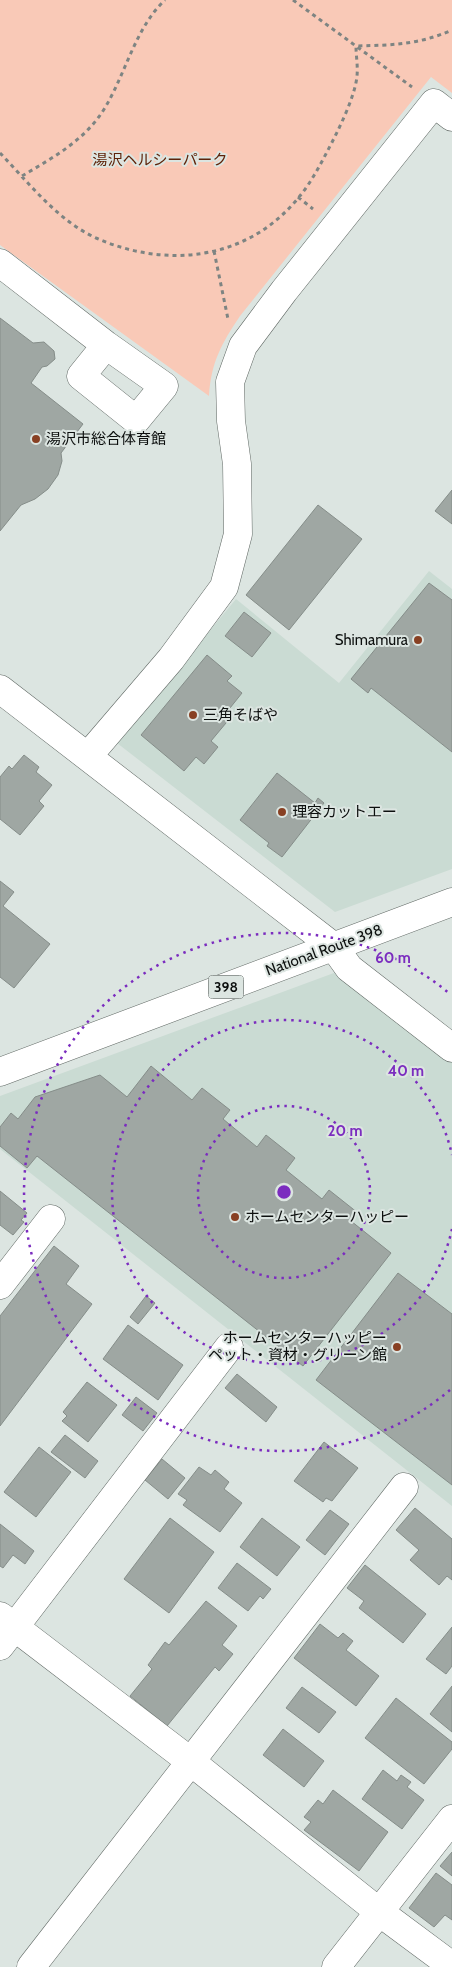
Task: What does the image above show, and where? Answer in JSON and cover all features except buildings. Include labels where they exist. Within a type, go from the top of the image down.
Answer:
[{"type":"main road","points":[[88,756],[171,659],[224,587],[238,534],[237,464],[231,421],[230,382],[242,346],[284,291],[443,110]]},
{"type":"main road","points":[[0,263],[106,345]]},
{"type":"main road","points":[[0,689],[334,947],[349,968],[452,1048]]},
{"type":"main road","name":"National Route 398","points":[[0,1072],[452,902]]},
{"type":"main road","points":[[0,1285],[50,1219]]},
{"type":"main road","points":[[229,1347],[5,1630],[190,1761],[378,1911],[452,1966]]},
{"type":"main road","points":[[31,1967],[404,1487]]},
{"type":"main road","points":[[336,1967],[452,1818]]},
{"type":"path","points":[[22,176],[63,152],[93,124],[105,108],[142,32],[157,7],[165,0]]},
{"type":"path","points":[[293,0],[443,110]]},
{"type":"path","points":[[356,46],[403,44],[427,40],[452,30]]},
{"type":"path","points":[[0,153],[55,211],[96,238],[146,254],[170,256],[214,251],[240,244],[260,232],[293,204],[312,179],[348,105],[357,77],[356,46]]},
{"type":"path","points":[[214,251],[229,330],[242,346]]},
{"type":"shaded area","points":[[429,571],[452,589],[452,869],[335,912],[117,743],[236,599],[339,683]]},
{"type":"shaded area","points":[[342,970],[452,1056],[452,1506],[0,1149],[0,1096]]},
{"type":"green space","name":"湯沢ヘルシーパーク","points":[[0,0],[452,0],[452,93],[431,77],[240,316],[218,353],[212,373],[209,396],[0,245]]},
{"type":"place","name":"湯沢市総合体育館","points":[[36,439]]},
{"type":"place","name":"Shimamura","points":[[418,640]]},
{"type":"place","name":"三角そばや","points":[[193,715]]},
{"type":"place","name":"理容カットエー","points":[[282,812]]},
{"type":"place","name":"ホームセンターハッピー","points":[[235,1217]]},
{"type":"place","name":"ホームセンターハッピー ペット・資材・グリーン館","points":[[397,1347]]}]
